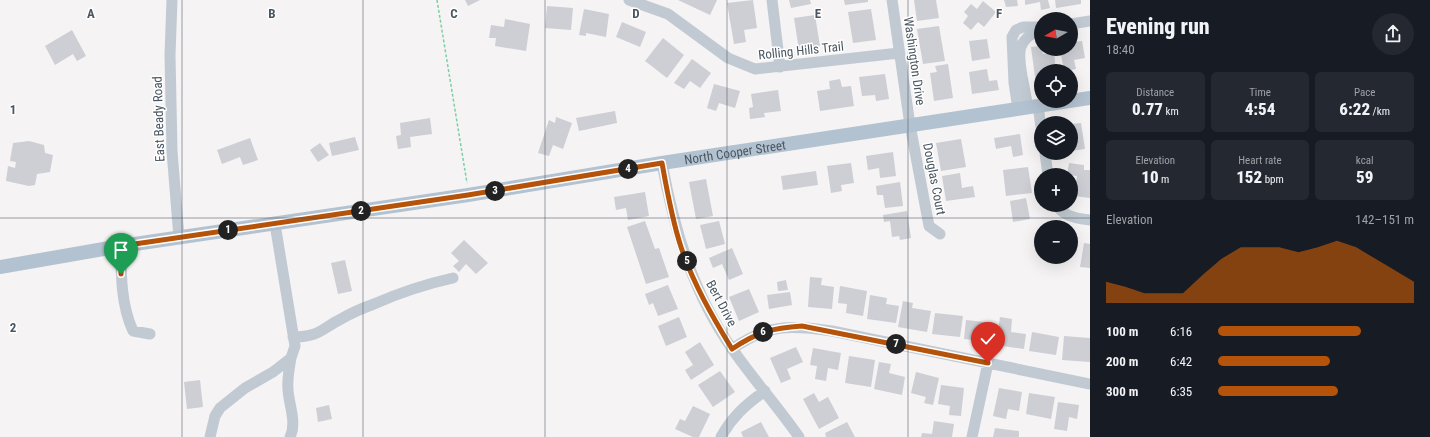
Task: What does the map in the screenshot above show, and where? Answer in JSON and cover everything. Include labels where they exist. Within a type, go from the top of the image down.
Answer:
[{"type":"main road","name":"North Cooper Street","points":[[0,267],[121,246],[468,195],[662,163],[1090,98]]},
{"type":"street","name":"East Beady Road","points":[[172,0],[170,55],[172,150],[179,238]]},
{"type":"street","name":"Rolling Hills Trail","points":[[628,0],[668,14],[728,58],[755,69],[899,53]]},
{"type":"street","points":[[772,0],[780,67]]},
{"type":"street","name":"Washington Drive","points":[[892,0],[910,125]]},
{"type":"street","points":[[1078,23],[1090,21]]},
{"type":"street","points":[[1034,32],[1023,41],[1016,53],[1028,108],[1034,117]]},
{"type":"street","name":"Douglas Court","points":[[910,125],[929,226],[940,234]]},
{"type":"street","name":"Bert Drive","points":[[662,163],[670,207],[681,247],[697,286],[732,349],[799,437]]},
{"type":"street","points":[[1065,212],[1075,218],[1090,220]]},
{"type":"street","points":[[275,224],[295,346],[288,373],[288,390],[294,430],[290,437]]},
{"type":"street","points":[[121,246],[121,274],[126,314],[133,331],[150,334]]},
{"type":"street","points":[[293,337],[305,337],[316,333],[339,319],[375,303],[432,283],[453,278]]},
{"type":"street","points":[[732,349],[751,336],[777,328],[802,326],[1090,384]]},
{"type":"street","points":[[210,437],[214,416],[220,408],[245,388],[273,372],[291,358]]},
{"type":"street","points":[[972,437],[988,363]]},
{"type":"street","points":[[722,437],[728,424],[739,411],[765,391]]},
{"type":"path","points":[[437,0],[468,195]]},
{"type":"building","points":[[465,0],[480,0],[468,6]]},
{"type":"building","points":[[678,0],[717,0],[710,15]]},
{"type":"building","points":[[753,0],[757,28],[744,30],[746,42],[734,44],[727,3]]},
{"type":"building","points":[[789,0],[810,0],[811,4],[791,8]]},
{"type":"building","points":[[844,0],[868,0],[868,2],[845,5]]},
{"type":"building","points":[[914,0],[936,0],[939,18],[917,21]]},
{"type":"building","points":[[1004,0],[1017,0],[1018,6],[1006,7]]},
{"type":"building","points":[[1025,0],[1048,0],[1050,8],[1041,10],[1040,2],[1025,5]]},
{"type":"building","points":[[1055,0],[1081,0],[1081,4],[1056,8]]},
{"type":"building","points":[[983,1],[996,12],[984,27],[978,22],[971,30],[963,23],[968,16],[964,12],[971,4],[977,9]]},
{"type":"building","points":[[547,6],[573,8],[571,30],[545,28]]},
{"type":"building","points":[[584,9],[609,14],[606,37],[586,33],[586,36],[579,35]]},
{"type":"building","points":[[871,9],[876,40],[853,43],[848,12]]},
{"type":"building","points":[[815,15],[820,46],[799,50],[794,18]]},
{"type":"building","points":[[505,19],[530,24],[526,51],[495,46],[496,38],[489,38],[491,25],[504,27]]},
{"type":"building","points":[[622,22],[646,32],[640,47],[616,37]]},
{"type":"building","points":[[939,26],[945,61],[923,64],[917,29]]},
{"type":"building","points":[[72,30],[86,56],[77,61],[73,54],[55,65],[45,46]]},
{"type":"building","points":[[663,38],[684,55],[667,78],[645,61]]},
{"type":"building","points":[[987,39],[990,58],[972,61],[969,41]]},
{"type":"building","points":[[1078,41],[1082,41],[1085,58],[1074,60],[1075,64],[1063,64],[1061,56],[1078,56]]},
{"type":"building","points":[[1031,47],[1034,47],[1034,56],[1054,56],[1055,64],[1034,64],[1034,70]]},
{"type":"building","points":[[692,59],[711,73],[700,88],[690,81],[684,89],[674,83]]},
{"type":"building","points":[[948,64],[953,98],[934,101],[930,73],[937,72],[935,66]]},
{"type":"building","points":[[987,69],[989,81],[997,80],[999,90],[972,94],[969,72]]},
{"type":"building","points":[[885,74],[889,99],[876,101],[875,95],[862,96],[859,77]]},
{"type":"building","points":[[840,79],[842,87],[851,86],[854,106],[820,111],[817,91],[830,89],[829,81]]},
{"type":"building","points":[[714,84],[740,91],[735,108],[719,103],[716,111],[707,108]]},
{"type":"building","points":[[778,90],[781,111],[764,113],[765,117],[750,119],[749,108],[753,107],[751,94]]},
{"type":"building","points":[[615,111],[617,123],[579,131],[576,118]]},
{"type":"building","points":[[556,117],[572,123],[563,149],[553,145],[549,156],[538,153],[549,120],[555,123]]},
{"type":"building","points":[[430,118],[432,134],[410,137],[411,147],[398,149],[396,136],[401,135],[400,123]]},
{"type":"building","points":[[1078,123],[1081,123],[1085,149],[1078,150]]},
{"type":"building","points":[[1020,134],[1023,155],[1013,157],[1011,146],[996,149],[994,138]]},
{"type":"building","points":[[355,137],[359,150],[332,156],[329,143]]},
{"type":"building","points":[[250,138],[258,160],[243,165],[240,157],[222,164],[217,150]]},
{"type":"building","points":[[961,139],[966,167],[941,171],[936,143]]},
{"type":"building","points":[[29,141],[44,145],[45,153],[53,155],[50,172],[37,174],[35,185],[29,186],[6,181],[8,166],[15,168],[16,162],[10,161],[13,143]]},
{"type":"building","points":[[320,143],[329,155],[318,162],[310,150]]},
{"type":"building","points":[[893,152],[896,176],[880,178],[879,168],[868,170],[866,156]]},
{"type":"building","points":[[851,163],[854,183],[841,185],[842,191],[831,193],[827,166]]},
{"type":"building","points":[[1069,163],[1084,165],[1084,170],[1090,170],[1090,198],[1078,196],[1078,168],[1068,168]]},
{"type":"building","points":[[1028,167],[1032,193],[1006,196],[1003,170]]},
{"type":"building","points":[[816,171],[818,185],[783,190],[781,176]]},
{"type":"building","points":[[960,173],[962,188],[973,186],[975,197],[946,201],[942,176]]},
{"type":"building","points":[[706,179],[713,216],[696,219],[689,182]]},
{"type":"building","points":[[900,182],[903,206],[885,208],[883,195],[877,195],[876,186]]},
{"type":"building","points":[[645,192],[649,216],[628,220],[626,208],[616,210],[614,197]]},
{"type":"building","points":[[1026,198],[1030,219],[1013,222],[1010,201]]},
{"type":"building","points":[[907,211],[911,238],[900,240],[899,236],[892,237],[890,221],[884,222],[883,215]]},
{"type":"building","points":[[645,221],[655,249],[659,248],[669,277],[646,284],[627,227]]},
{"type":"building","points":[[719,221],[725,244],[706,249],[700,225]]},
{"type":"building","points":[[464,240],[488,263],[476,274],[466,264],[459,272],[453,266],[459,261],[451,253]]},
{"type":"building","points":[[1084,243],[1090,244],[1090,268],[1080,267]]},
{"type":"building","points":[[732,248],[743,274],[729,280],[722,264],[713,268],[709,258]]},
{"type":"building","points":[[345,260],[352,291],[338,294],[331,263]]},
{"type":"building","points":[[810,277],[822,278],[821,285],[834,287],[832,309],[808,307]]},
{"type":"building","points":[[786,280],[788,290],[778,291],[777,282]]},
{"type":"building","points":[[668,285],[678,309],[658,316],[653,303],[649,305],[645,294]]},
{"type":"building","points":[[840,286],[867,291],[863,316],[846,313],[847,304],[838,303]]},
{"type":"building","points":[[749,289],[759,312],[739,321],[729,297]]},
{"type":"building","points":[[790,292],[792,305],[769,309],[767,295]]},
{"type":"building","points":[[870,295],[887,298],[886,304],[899,306],[896,323],[867,319]]},
{"type":"building","points":[[903,301],[913,303],[912,308],[931,311],[927,332],[898,327]]},
{"type":"building","points":[[935,313],[963,316],[960,337],[932,334]]},
{"type":"building","points":[[679,317],[687,337],[666,346],[658,326]]},
{"type":"building","points":[[1000,317],[1012,319],[1011,332],[1026,334],[1024,349],[996,345]]},
{"type":"building","points":[[966,320],[994,323],[992,342],[964,339]]},
{"type":"building","points":[[1032,332],[1059,337],[1056,355],[1029,351]]},
{"type":"building","points":[[1064,336],[1090,338],[1090,362],[1062,360]]},
{"type":"building","points":[[700,342],[714,365],[691,380],[685,370],[693,365],[685,352]]},
{"type":"building","points":[[796,347],[803,362],[787,369],[791,379],[781,383],[770,358]]},
{"type":"building","points":[[813,348],[841,353],[838,370],[828,368],[826,381],[815,379],[817,366],[810,365]]},
{"type":"building","points":[[849,356],[875,360],[871,387],[845,383]]},
{"type":"building","points":[[879,362],[891,364],[889,373],[905,377],[902,395],[874,389]]},
{"type":"building","points":[[720,371],[735,392],[713,407],[698,385]]},
{"type":"building","points":[[916,372],[939,378],[933,405],[924,403],[926,397],[911,393]]},
{"type":"building","points":[[200,380],[203,407],[187,409],[184,382]]},
{"type":"building","points":[[941,385],[964,388],[961,416],[949,415],[950,406],[938,404]]},
{"type":"building","points":[[999,388],[1022,392],[1019,411],[1008,409],[1006,419],[993,416]]},
{"type":"building","points":[[814,393],[819,402],[828,397],[839,418],[819,429],[803,399]]},
{"type":"building","points":[[1029,393],[1055,397],[1051,419],[1026,414]]},
{"type":"building","points":[[1058,402],[1079,405],[1077,419],[1069,417],[1067,431],[1054,429]]},
{"type":"building","points":[[329,405],[332,419],[318,422],[316,408]]},
{"type":"building","points":[[693,406],[710,414],[699,437],[693,437],[675,429],[680,419],[685,421]]},
{"type":"building","points":[[934,421],[954,424],[952,437],[921,437],[922,433],[932,434]]},
{"type":"building","points":[[761,422],[769,437],[743,437],[741,432]]},
{"type":"building","points":[[847,422],[855,437],[826,437],[825,433]]},
{"type":"building","points":[[995,428],[1019,431],[1019,437],[993,437]]},
{"type":"route","points":[[121,274],[121,246],[468,195],[662,163],[670,207],[681,247],[697,286],[732,349],[751,336],[777,328],[802,326],[988,363]]}]
